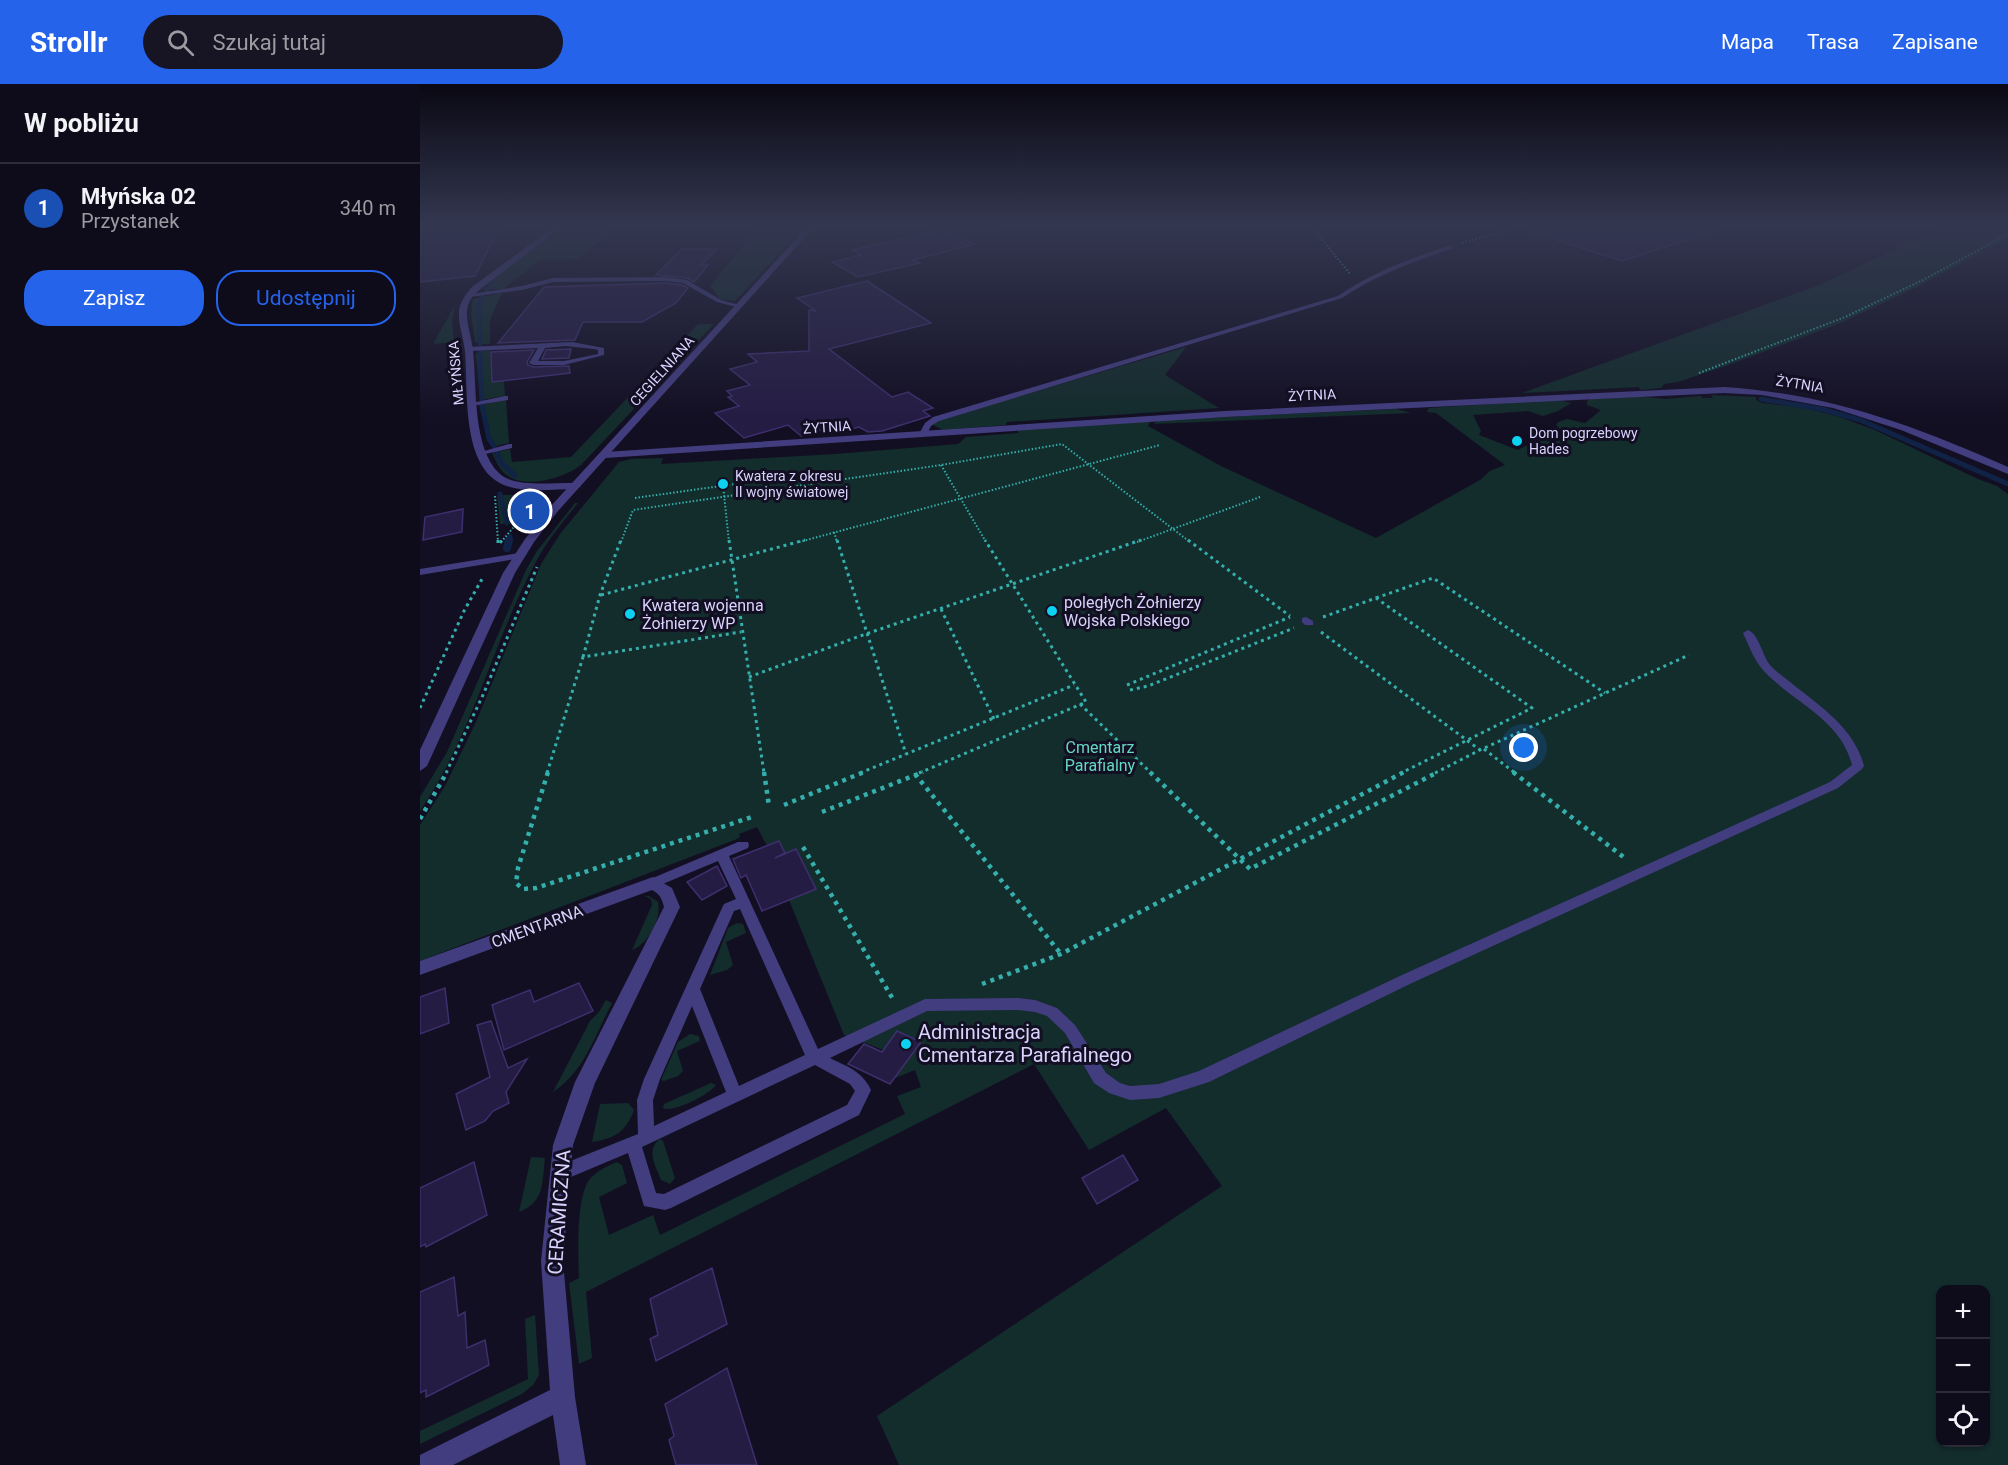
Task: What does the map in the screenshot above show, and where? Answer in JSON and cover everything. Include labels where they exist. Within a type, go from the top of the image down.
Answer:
[{"type":"street","points":[[470,295],[475,290]]},
{"type":"street","name":"CEGIELNIANA","points":[[420,766],[496,599],[519,556],[540,526],[754,290]]},
{"type":"street","name":"MŁYŃSKA","points":[[470,295],[463,313],[468,349],[471,404],[482,453],[495,476],[510,485],[576,486]]},
{"type":"street","name":"ŻYTNIA","points":[[605,455],[1225,414],[1671,392],[1760,392],[1834,404],[1904,426],[2008,471]]},
{"type":"street","name":"CMENTARNA","points":[[420,968],[653,883]]},
{"type":"street","name":"CERAMICZNA","points":[[573,1465],[563,1397],[552,1261],[559,1174],[569,1125],[585,1082],[672,907],[668,893],[653,883]]},
{"type":"street","points":[[426,1465],[563,1397]]},
{"type":"lane","points":[[470,295],[504,290]]},
{"type":"lane","points":[[702,290],[719,301],[740,306]]},
{"type":"lane","points":[[923,434],[928,425],[936,419],[1340,297],[1349,290]]},
{"type":"lane","points":[[468,349],[578,344],[602,349],[601,356],[564,363],[533,363],[543,346]]},
{"type":"lane","points":[[471,404],[506,398]]},
{"type":"lane","points":[[482,453],[509,446]]},
{"type":"lane","points":[[420,572],[519,556]]},
{"type":"lane","points":[[559,1174],[640,1141],[925,1005],[961,1003],[1035,1006],[1052,1012],[1070,1029],[1101,1078],[1115,1088],[1130,1093],[1159,1091],[1203,1077],[1407,979],[1834,785],[1858,766],[1858,756],[1851,743],[1766,668],[1748,633]]},
{"type":"lane","points":[[653,883],[743,845]]},
{"type":"lane","points":[[722,854],[814,1057],[856,1079],[863,1090],[853,1110],[665,1202],[650,1200],[640,1141],[645,1100],[651,1079],[729,908],[743,901]]},
{"type":"lane","points":[[692,987],[735,1095]]},
{"type":"path","points":[[1671,392],[1669,384],[1845,317],[1900,290]]},
{"type":"path","points":[[752,817],[529,890],[519,887],[516,883],[518,868],[600,595],[633,510],[941,465],[1062,444],[1290,616],[1304,619],[1642,871]]},
{"type":"path","points":[[600,595],[1160,445]]},
{"type":"path","points":[[822,812],[1086,702],[959,499],[941,465]]},
{"type":"path","points":[[635,498],[764,480]]},
{"type":"path","points":[[723,486],[730,561],[769,806]]},
{"type":"path","points":[[495,490],[500,492]]},
{"type":"path","points":[[749,677],[1260,497]]},
{"type":"path","points":[[498,546],[522,518]]},
{"type":"path","points":[[834,531],[906,754]]},
{"type":"path","points":[[420,819],[441,786],[471,724],[538,565]]},
{"type":"path","points":[[1290,616],[1129,687],[1148,686],[1304,619],[1433,578],[1605,693]]},
{"type":"path","points":[[976,986],[1061,954],[1239,859],[1532,708],[1376,598]]},
{"type":"path","points":[[941,609],[994,719]]},
{"type":"path","points":[[583,657],[741,632]]},
{"type":"path","points":[[1080,704],[1250,869],[1482,750],[1689,655]]},
{"type":"path","points":[[784,806],[1074,686]]},
{"type":"path","points":[[915,774],[1061,954]]},
{"type":"path","points":[[802,847],[903,1016]]},
{"type":"green space","points":[[713,290],[745,290],[735,301],[720,299]]},
{"type":"green space","points":[[1804,290],[1910,290],[1841,323],[1728,365],[1678,382],[1664,384],[1661,388],[1522,393]]},
{"type":"green space","points":[[502,293],[490,320],[490,344],[475,342],[471,315],[473,299]]},
{"type":"green space","points":[[455,305],[452,320],[454,342],[433,344]]},
{"type":"green space","points":[[698,324],[714,324],[581,465],[555,478],[535,482],[516,480],[500,469],[492,453],[510,449],[512,462],[571,457]]},
{"type":"green space","points":[[1186,347],[1165,375],[1219,408],[1007,422],[1006,425],[943,430],[933,425],[939,420]]},
{"type":"green space","points":[[490,350],[492,382],[504,380],[505,396],[480,400],[476,354]]},
{"type":"green space","name":"Cmentarz Parafialny","points":[[1711,395],[1756,397],[1756,400],[1762,403],[1805,408],[1840,417],[1875,430],[1997,486],[2008,494],[2008,1465],[899,1465],[877,1416],[1222,1186],[1166,1108],[1089,1150],[1034,1064],[586,1292],[592,1358],[579,1364],[569,1283],[579,1278],[580,1213],[585,1189],[594,1174],[617,1162],[622,1165],[627,1183],[599,1197],[609,1235],[653,1215],[660,1235],[905,1114],[897,1096],[921,1087],[915,1070],[895,1078],[907,1059],[844,1035],[789,900],[816,889],[774,859],[757,827],[739,834],[740,837],[737,839],[420,961],[420,825],[445,786],[476,722],[541,564],[560,534],[619,462],[631,459],[663,458],[661,464],[835,454],[958,444],[966,437],[1018,433],[1018,430],[1151,421],[1148,426],[1221,466],[1376,538],[1480,480],[1490,471],[1505,465],[1436,413],[1427,412],[1429,408],[1558,400],[1571,403],[1543,416],[1528,411],[1473,415],[1481,431],[1479,435],[1518,450],[1561,430],[1556,425],[1558,422],[1567,419],[1585,423],[1601,410],[1587,405],[1590,399],[1635,396],[1666,399],[1701,396],[1702,398],[1713,398]]},
{"type":"green space","points":[[506,400],[509,443],[492,447],[488,441],[479,405]]},
{"type":"green space","points":[[1396,409],[1411,413],[1153,424],[1158,420]]},
{"type":"green space","points":[[497,495],[533,495],[536,498],[514,523],[500,524]]},
{"type":"green space","points":[[575,503],[578,503],[542,551],[522,589],[469,719],[454,751],[420,811],[420,797],[447,752],[526,570],[537,551]]},
{"type":"green space","points":[[645,896],[658,902],[658,916],[648,937],[632,950],[652,905],[651,899]]},
{"type":"green space","points":[[737,923],[743,924],[746,933],[726,942],[733,965],[727,970],[710,975],[728,928]]},
{"type":"green space","points":[[606,1000],[612,1003],[588,1052],[573,1074],[553,1092],[590,1021]]},
{"type":"green space","points":[[690,1034],[699,1036],[700,1041],[677,1051],[683,1071],[678,1076],[661,1080],[678,1042]]},
{"type":"green space","points":[[711,1083],[716,1085],[699,1098],[675,1108],[663,1108],[664,1104]]},
{"type":"green space","points":[[628,1103],[634,1110],[623,1129],[607,1139],[592,1142],[600,1104]]},
{"type":"green space","points":[[660,1139],[663,1141],[675,1178],[670,1184],[661,1180],[653,1158],[653,1148]]},
{"type":"green space","points":[[531,1157],[545,1158],[541,1191],[534,1203],[519,1212]]},
{"type":"green space","points":[[535,1315],[539,1375],[533,1385],[522,1394],[420,1444],[420,1431],[528,1379],[525,1319]]},
{"type":"building","points":[[541,290],[686,290],[676,303],[642,322],[583,322],[575,340],[498,343]]},
{"type":"building","points":[[828,290],[881,290],[931,323],[829,349],[892,397],[908,392],[933,408],[923,411],[930,416],[882,431],[868,432],[859,427],[848,430],[840,424],[801,436],[788,425],[744,438],[715,413],[739,406],[728,397],[732,396],[727,391],[750,385],[730,369],[757,362],[748,354],[809,351],[809,310],[816,311],[797,298]]},
{"type":"building","points":[[571,349],[569,358],[542,359],[546,350]]},
{"type":"building","points":[[534,350],[527,362],[528,365],[533,367],[569,366],[570,373],[492,382],[491,352]]},
{"type":"building","points":[[463,509],[462,532],[423,540],[425,517]]},
{"type":"building","points":[[779,841],[785,853],[775,858],[796,849],[816,889],[762,911],[746,875],[741,878],[733,859]]},
{"type":"building","points":[[717,866],[727,886],[702,900],[687,882]]},
{"type":"building","points":[[579,983],[593,1011],[504,1050],[492,1005],[530,990],[534,1002]]},
{"type":"building","points":[[445,988],[449,1023],[420,1034],[420,997]]},
{"type":"building","points":[[491,1021],[508,1068],[527,1059],[506,1092],[509,1103],[493,1111],[485,1121],[466,1130],[456,1094],[490,1077],[477,1025]]},
{"type":"building","points":[[897,1031],[921,1042],[890,1084],[848,1064],[864,1044],[882,1052]]},
{"type":"building","points":[[1123,1155],[1138,1180],[1097,1204],[1082,1178]]},
{"type":"building","points":[[474,1162],[487,1215],[426,1247],[425,1244],[420,1247],[420,1188]]},
{"type":"building","points":[[712,1268],[727,1324],[656,1361],[650,1339],[658,1335],[650,1299]]},
{"type":"building","points":[[454,1277],[458,1316],[465,1312],[467,1348],[485,1340],[489,1365],[426,1397],[426,1390],[420,1393],[420,1292]]},
{"type":"building","points":[[727,1368],[757,1465],[676,1465],[669,1440],[674,1436],[665,1404]]},
{"type":"waterway","points":[[480,323],[478,308],[482,296]]},
{"type":"waterway","points":[[479,328],[480,344]]},
{"type":"waterway","points":[[480,351],[481,364]]},
{"type":"waterway","points":[[480,362],[482,400]]},
{"type":"waterway","points":[[1761,399],[1821,409],[1860,420],[2008,484]]},
{"type":"waterway","points":[[482,405],[489,439],[494,446]]},
{"type":"waterway","points":[[496,452],[501,462],[515,476]]},
{"type":"waterway","points":[[500,494],[507,523]]},
{"type":"waterway","points":[[509,542],[510,537]]},
{"type":"waterway","points":[[507,548],[509,540]]},
{"type":"place","name":"Dom pogrzebowy Hades","points":[[1517,441]]},
{"type":"place","name":"Kwatera z okresu II wojny światowej","points":[[723,484]]},
{"type":"place","name":"Młyńska 02","points":[[530,511]]},
{"type":"place","name":"poległych Żołnierzy Wojska Polskiego","points":[[1052,611]]},
{"type":"place","name":"Kwatera wojenna Żołnierzy WP","points":[[630,614]]},
{"type":"place","name":"Administracja Cmentarza Parafialnego","points":[[906,1044]]}]
